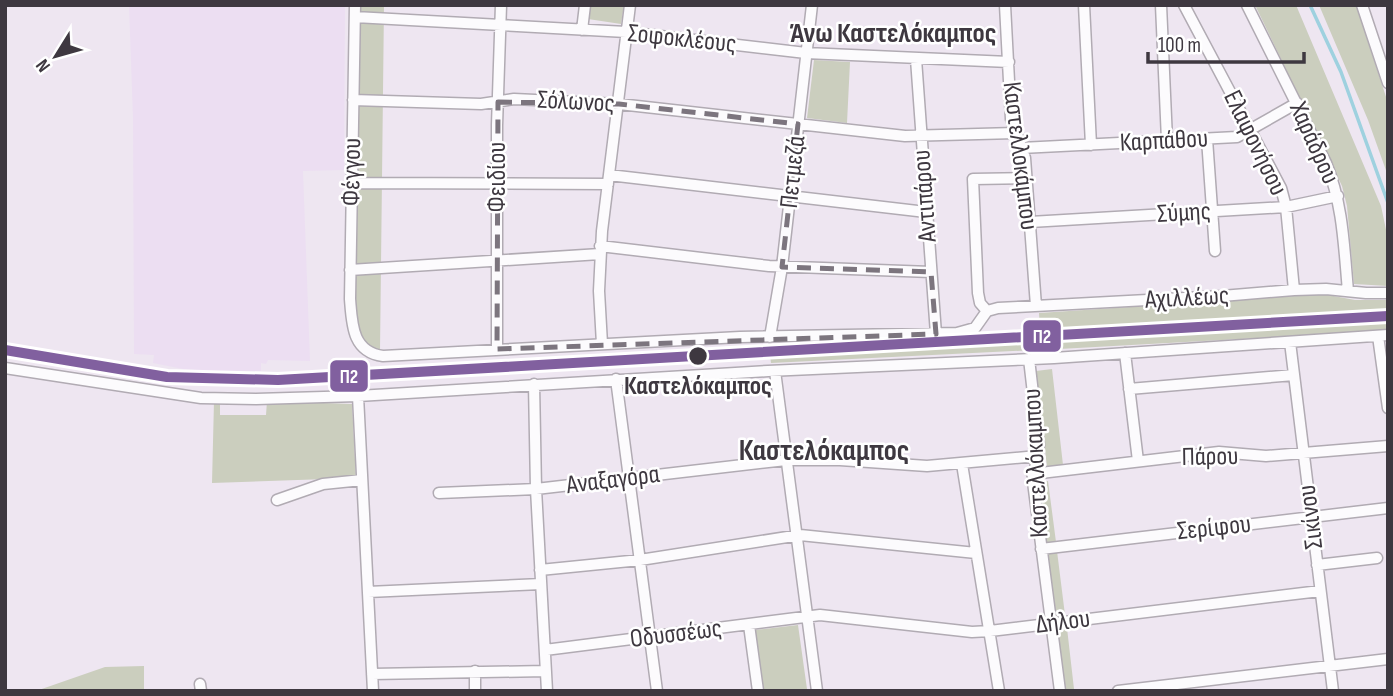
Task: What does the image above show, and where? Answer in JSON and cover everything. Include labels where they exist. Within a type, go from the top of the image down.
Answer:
[{"type":"street","name":"Φέγγου","points":[[355,5],[350,270],[350,299],[355,338],[367,350],[379,356],[497,349]]},
{"type":"street","name":"Φειδίου","points":[[497,349],[496,183],[501,5]]},
{"type":"street","points":[[582,30],[585,5]]},
{"type":"street","points":[[602,344],[599,305],[600,250],[630,5]]},
{"type":"street","name":"Πετμεζά","points":[[770,337],[782,267],[803,53],[812,5]]},
{"type":"street","name":"Καστελλοκάμπου","points":[[1005,5],[1011,118],[1027,178],[1036,306]]},
{"type":"street","points":[[1084,5],[1091,145]]},
{"type":"street","points":[[1161,5],[1167,140]]},
{"type":"street","name":"Ελαφονήσου","points":[[1184,5],[1281,188],[1286,207],[1294,290]]},
{"type":"street","name":"Χαράδρου","points":[[1247,5],[1326,163],[1338,196],[1348,291]]},
{"type":"street","points":[[1362,5],[1386,69],[1388,83]]},
{"type":"street","name":"Σοφοκλέους","points":[[355,17],[626,32],[803,53],[1009,62]]},
{"type":"street","name":"Αντιπάρου","points":[[916,59],[936,334]]},
{"type":"street","name":"Σόλωνος","points":[[353,100],[481,104],[514,99],[619,104],[798,124]]},
{"type":"street","name":"Καρπάθου","points":[[1021,148],[1237,137],[1297,103]]},
{"type":"street","points":[[798,124],[920,137],[1014,133]]},
{"type":"street","name":"Ελαφονήσου","points":[[1207,139],[1215,251]]},
{"type":"street","points":[[497,349],[970,331],[979,325],[987,311],[980,303],[978,293],[973,179],[1027,178]]},
{"type":"street","points":[[352,183],[496,183],[609,179],[926,212]]},
{"type":"street","name":"Σύμης","points":[[1030,222],[1286,207],[1338,196]]},
{"type":"street","points":[[350,270],[497,262],[600,250],[782,267],[931,272]]},
{"type":"street","name":"Αχιλλέως","points":[[987,311],[1294,290],[1388,293]]},
{"type":"street","points":[[1383,336],[1388,408]]},
{"type":"street","name":"Αχιλλέως","points":[[5,368],[201,398],[358,396],[775,370],[1029,359],[1383,336]]},
{"type":"street","name":"Σικίνου","points":[[1290,342],[1334,691]]},
{"type":"street","points":[[1125,353],[1138,461]]},
{"type":"street","name":"Καστελλόκαμπου","points":[[1029,359],[1039,445],[1032,474],[1060,691]]},
{"type":"street","points":[[775,370],[817,691]]},
{"type":"street","points":[[1129,389],[1294,375]]},
{"type":"street","points":[[616,379],[657,691]]},
{"type":"street","points":[[534,384],[536,489],[547,691]]},
{"type":"street","points":[[358,396],[373,691]]},
{"type":"street","name":"Πάρου","points":[[1032,474],[1219,452],[1258,457],[1388,446]]},
{"type":"street","points":[[786,460],[840,460],[919,466],[1037,456]]},
{"type":"street","name":"Αναξαγόρα","points":[[439,493],[536,489],[786,460]]},
{"type":"street","points":[[962,464],[999,691]]},
{"type":"street","points":[[278,500],[323,484],[362,480]]},
{"type":"street","name":"Σερίφου","points":[[1041,549],[1388,508]]},
{"type":"street","points":[[540,570],[640,559],[795,535],[976,553]]},
{"type":"street","points":[[1317,565],[1377,558]]},
{"type":"street","points":[[368,592],[541,584]]},
{"type":"street","name":"Δήλου","points":[[806,617],[820,615],[972,632],[1320,591]]},
{"type":"street","name":"Οδυσσέως","points":[[545,650],[806,617]]},
{"type":"street","points":[[749,625],[758,691]]},
{"type":"street","points":[[1118,691],[1388,659]]},
{"type":"street","points":[[475,671],[475,691]]},
{"type":"street","points":[[372,674],[546,671]]},
{"type":"highlighted area","points":[[498,102],[619,104],[798,124],[782,267],[931,272],[936,334],[497,349]]},
{"type":"shaded area","points":[[129,5],[345,5],[344,170],[303,171],[310,361],[268,360],[266,364],[261,363],[261,371],[220,372],[153,363],[154,355],[134,354],[133,118]]},
{"type":"shaded area","points":[[1040,333],[1041,341],[273,384],[181,381],[5,354],[5,346],[157,372],[235,377],[344,374]]},
{"type":"green space","points":[[359,5],[384,5],[380,351],[373,350],[357,335],[355,300]]},
{"type":"green space","points":[[590,5],[624,5],[621,24],[588,19]]},
{"type":"green space","points":[[1255,5],[1296,5],[1381,206],[1388,239],[1388,286],[1354,284],[1347,206],[1342,186]]},
{"type":"green space","points":[[1319,5],[1356,5],[1388,103],[1388,176],[1368,120]]},
{"type":"green space","points":[[814,60],[850,62],[847,123],[807,118]]},
{"type":"green space","points":[[1323,294],[1355,300],[1388,300],[1388,331],[1041,350],[1039,313]]},
{"type":"green space","points":[[1035,341],[1035,350],[771,363],[770,355]]},
{"type":"green space","points":[[1052,369],[1063,465],[1047,467],[1036,371]]},
{"type":"green space","points":[[214,401],[220,402],[220,415],[266,415],[267,401],[352,404],[356,478],[212,483]]},
{"type":"green space","points":[[1048,481],[1056,542],[1047,543],[1040,482]]},
{"type":"green space","points":[[1057,551],[1065,615],[1056,617],[1048,552]]},
{"type":"green space","points":[[798,625],[807,689],[763,691],[755,630]]},
{"type":"green space","points":[[1067,628],[1074,689],[1065,690],[1058,629]]},
{"type":"green space","points":[[144,666],[144,691],[36,691],[105,667]]},
{"type":"waterway","points":[[1310,5],[1341,72],[1388,203]]},
{"type":"transit line","name":"Π2","points":[[5,350],[167,377],[278,380],[1388,316]]},
{"type":"place","name":"Καστελόκαμπος","points":[[698,356]]},
{"type":"district","name":"Άνω Καστελόκαμπος","points":[[893,33]]},
{"type":"district","name":"Καστελόκαμπος","points":[[824,451]]}]
